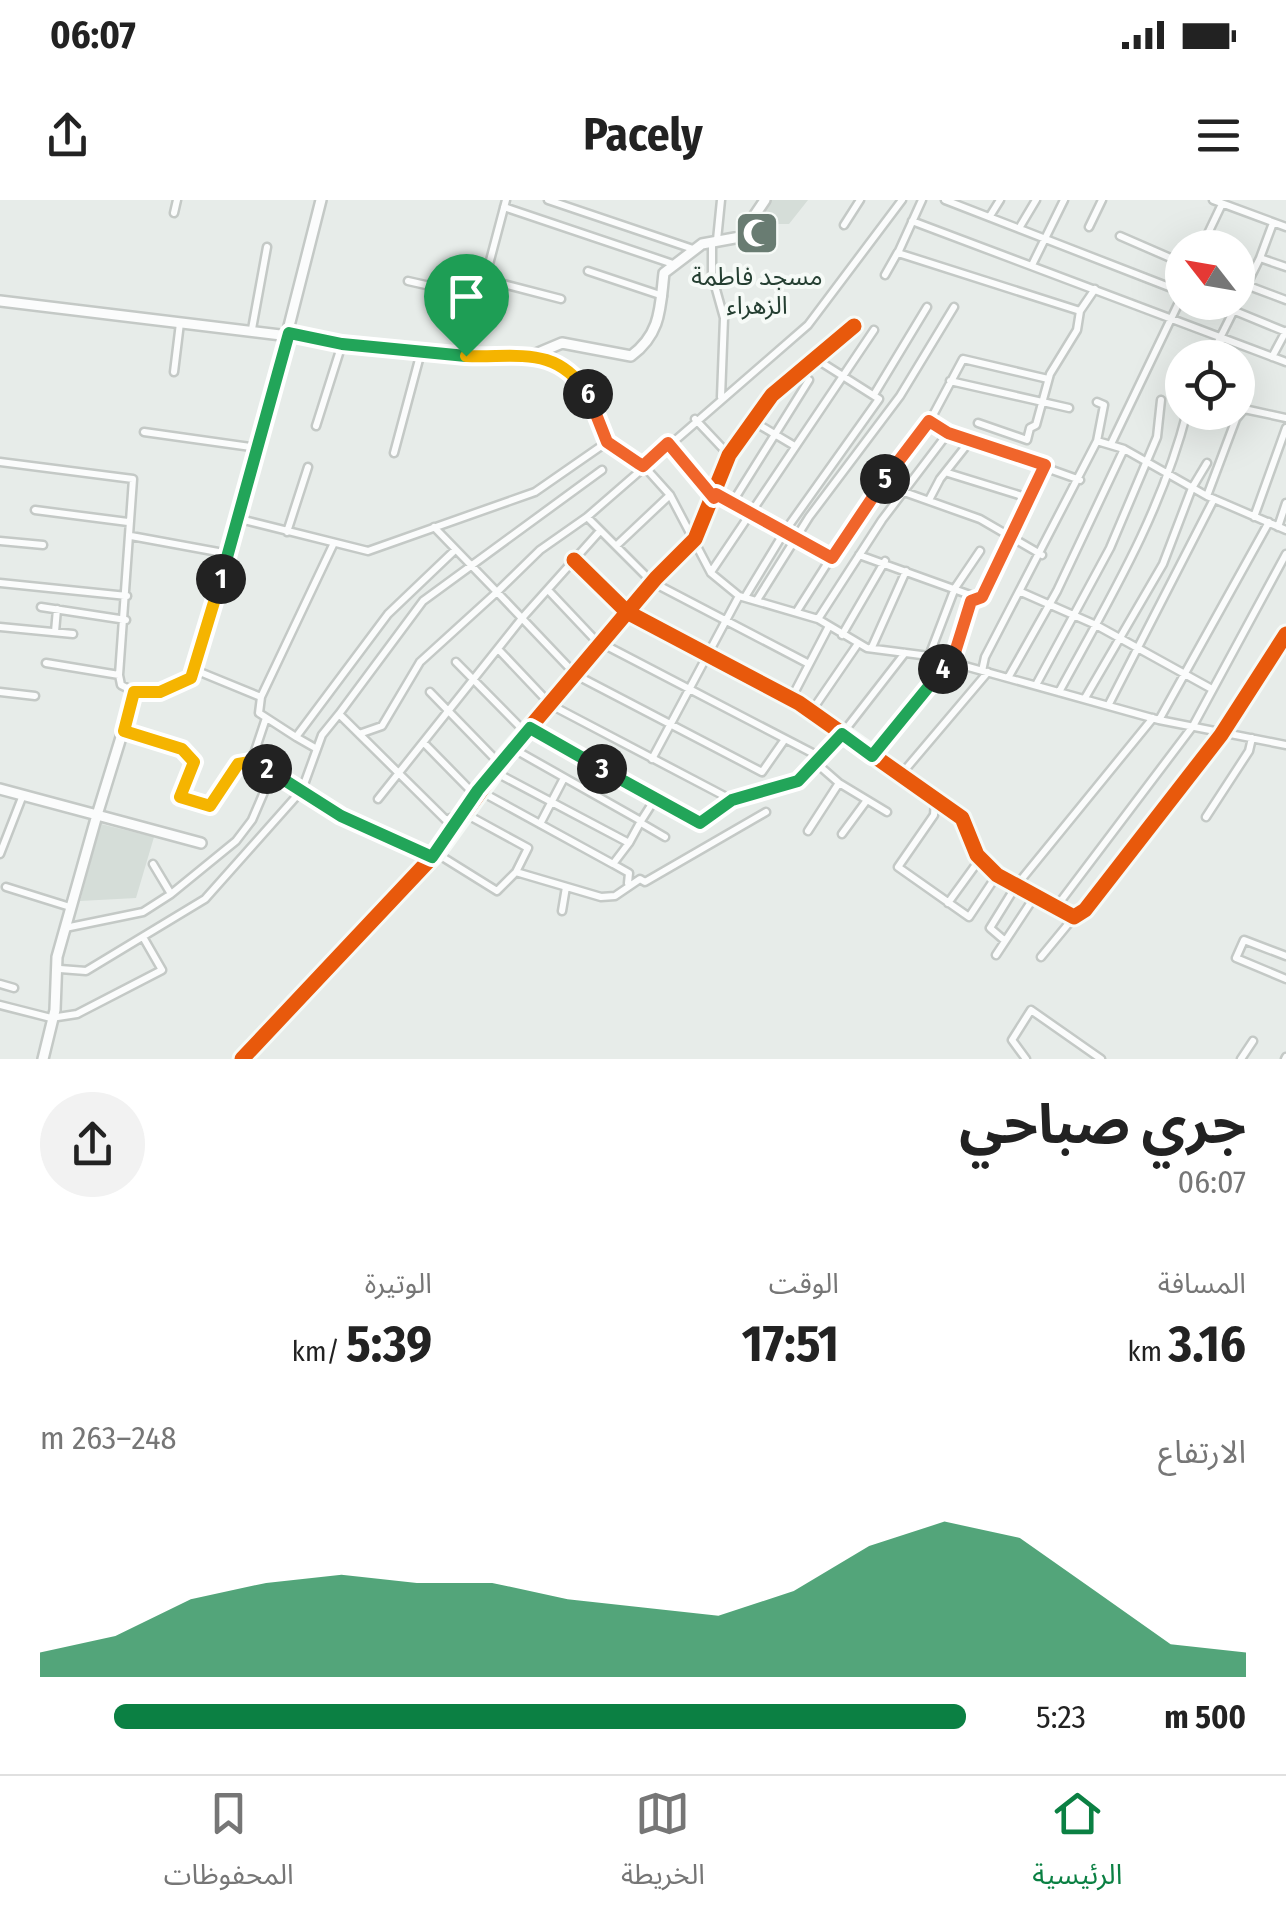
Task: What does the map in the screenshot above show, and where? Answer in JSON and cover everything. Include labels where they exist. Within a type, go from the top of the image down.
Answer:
[{"type":"street","points":[[174,212],[177,200]]},
{"type":"street","points":[[0,462],[133,478],[121,685],[134,692],[180,686],[195,670],[240,520],[321,200]]},
{"type":"street","points":[[548,200],[694,250]]},
{"type":"street","points":[[721,200],[712,275],[724,318],[721,398]]},
{"type":"street","points":[[536,356],[555,343],[632,356],[655,329],[664,296],[662,279],[673,264],[715,241],[740,237],[766,200]]},
{"type":"street","points":[[844,225],[860,200]]},
{"type":"street","points":[[359,734],[382,726],[420,662],[540,550],[587,518],[695,419],[808,325],[902,200]]},
{"type":"street","points":[[884,275],[922,200]]},
{"type":"street","points":[[946,200],[1020,226],[1165,287]]},
{"type":"street","points":[[990,216],[1000,200]]},
{"type":"street","points":[[1020,226],[1036,200]]},
{"type":"street","points":[[1034,263],[1064,200]]},
{"type":"street","points":[[1089,227],[1102,200]]},
{"type":"street","points":[[1207,230],[1216,201],[1286,227]]},
{"type":"street","points":[[466,356],[505,204],[673,264]]},
{"type":"street","points":[[912,220],[1034,263],[1165,318]]},
{"type":"street","points":[[1255,268],[1274,223]]},
{"type":"street","points":[[1120,236],[1165,255]]},
{"type":"street","points":[[252,329],[267,247]]},
{"type":"street","points":[[898,252],[1080,310]]},
{"type":"street","points":[[1260,258],[1286,267]]},
{"type":"street","points":[[588,271],[664,296]]},
{"type":"street","points":[[484,279],[561,299]]},
{"type":"street","points":[[408,281],[479,297]]},
{"type":"street","points":[[1255,288],[1286,300]]},
{"type":"street","points":[[978,424],[1026,440],[1048,379],[1077,330],[1080,310],[1095,289]]},
{"type":"street","points":[[0,300],[289,333],[342,344],[466,356],[536,356],[559,361],[596,406],[607,442],[643,466],[670,495],[711,574],[742,597],[818,619],[857,645],[929,656],[1156,719],[1286,745]]},
{"type":"street","points":[[652,760],[726,620],[876,403],[875,392],[927,307]]},
{"type":"street","points":[[757,600],[809,517],[900,396],[954,308]]},
{"type":"street","points":[[1255,318],[1286,331],[1272,357]]},
{"type":"street","points":[[1111,444],[1170,320],[1286,362]]},
{"type":"street","points":[[1218,340],[1230,320]]},
{"type":"street","points":[[174,372],[180,322]]},
{"type":"street","points":[[242,1059],[434,855],[493,771],[652,582],[695,539],[729,454],[751,420],[772,395],[854,326]]},
{"type":"street","points":[[711,574],[874,330]]},
{"type":"street","points":[[316,426],[342,344]]},
{"type":"street","points":[[394,453],[421,352]]},
{"type":"street","points":[[816,359],[875,392]]},
{"type":"street","points":[[797,611],[862,509],[929,421],[963,359],[1048,379]]},
{"type":"street","points":[[732,503],[809,380]]},
{"type":"street","points":[[950,381],[1069,408]]},
{"type":"street","points":[[1036,686],[1110,548],[1157,437],[1161,400]]},
{"type":"street","points":[[899,776],[985,672],[985,657],[1042,555],[1097,441],[1104,405],[1097,402]]},
{"type":"street","points":[[1110,704],[1211,498],[1236,419],[1244,409],[1252,407],[1286,418]]},
{"type":"street","points":[[695,419],[729,454]]},
{"type":"street","points":[[751,420],[793,446]]},
{"type":"street","points":[[929,421],[948,433],[1080,480]]},
{"type":"street","points":[[1254,517],[1286,428]]},
{"type":"street","points":[[1059,692],[1125,575],[1171,476],[1182,430]]},
{"type":"street","points":[[144,432],[258,448]]},
{"type":"street","points":[[818,619],[858,555],[948,433]]},
{"type":"street","points":[[929,500],[940,478],[948,473],[970,441]]},
{"type":"street","points":[[1097,441],[1124,449],[1211,498],[1282,528],[1286,504]]},
{"type":"street","points":[[240,520],[368,551],[535,492],[607,442]]},
{"type":"street","points":[[668,443],[715,496],[832,558]]},
{"type":"street","points":[[1008,678],[1124,449]]},
{"type":"street","points":[[1085,698],[1117,636],[1162,564],[1206,463]]},
{"type":"street","points":[[858,555],[885,561],[972,598],[982,597],[1013,540],[1045,465]]},
{"type":"street","points":[[287,532],[308,466]]},
{"type":"street","points":[[60,970],[86,971],[204,899],[302,790],[316,749],[424,601],[467,564],[602,470]]},
{"type":"street","points":[[948,473],[1032,499]]},
{"type":"street","points":[[904,492],[980,519],[1042,555]]},
{"type":"street","points":[[616,546],[670,495]]},
{"type":"street","points":[[35,510],[128,522]]},
{"type":"street","points":[[587,518],[652,582],[809,664]]},
{"type":"street","points":[[1004,940],[990,928],[1016,886],[1156,719],[1185,676],[1268,522]]},
{"type":"street","points":[[434,527],[576,675],[762,772],[784,742]]},
{"type":"street","points":[[378,799],[522,617],[600,531]]},
{"type":"street","points":[[131,536],[229,554]]},
{"type":"street","points":[[0,540],[44,545]]},
{"type":"street","points":[[316,749],[259,714],[261,697],[334,544]]},
{"type":"street","points":[[296,737],[388,614],[456,550]]},
{"type":"street","points":[[929,656],[955,588],[980,551]]},
{"type":"street","points":[[1056,906],[1192,726],[1286,554]]},
{"type":"street","points":[[574,560],[627,612],[791,699],[962,818],[980,859],[997,875],[1074,917]]},
{"type":"street","points":[[842,635],[885,561]]},
{"type":"street","points":[[872,648],[906,571]]},
{"type":"street","points":[[0,583],[127,596]]},
{"type":"street","points":[[548,590],[600,644],[817,760],[839,783],[888,812]]},
{"type":"street","points":[[1022,592],[1096,625],[1210,688]]},
{"type":"street","points":[[872,756],[950,662],[972,598]]},
{"type":"street","points":[[40,607],[126,620]]},
{"type":"street","points":[[54,632],[57,609]]},
{"type":"street","points":[[0,627],[73,634]]},
{"type":"street","points":[[791,699],[828,628]]},
{"type":"street","points":[[1041,957],[1074,917],[1085,910],[1222,735],[1286,634]]},
{"type":"street","points":[[811,712],[857,645]]},
{"type":"street","points":[[498,650],[551,705],[732,800]]},
{"type":"street","points":[[456,662],[528,731],[700,823],[732,800],[798,781],[842,734],[905,654]]},
{"type":"street","points":[[46,663],[119,674]]},
{"type":"street","points":[[195,670],[261,697]]},
{"type":"street","points":[[0,692],[35,696]]},
{"type":"street","points":[[44,1059],[64,928],[134,692]]},
{"type":"street","points":[[430,692],[499,764]]},
{"type":"street","points":[[339,714],[446,820],[464,812]]},
{"type":"street","points":[[250,762],[266,718]]},
{"type":"street","points":[[124,731],[185,750],[194,762],[180,797],[210,806],[236,766],[250,762],[272,771],[341,816],[434,855],[497,891],[516,872],[528,848],[464,812]]},
{"type":"street","points":[[1206,817],[1243,761],[1252,738]]},
{"type":"street","points":[[424,743],[477,792],[629,872],[628,883]]},
{"type":"street","points":[[512,748],[665,837]]},
{"type":"street","points":[[744,773],[754,769]]},
{"type":"street","points":[[64,928],[143,912],[171,894],[236,841],[252,820],[272,771]]},
{"type":"street","points":[[493,771],[629,842]]},
{"type":"street","points":[[540,824],[564,778]]},
{"type":"street","points":[[808,831],[839,783]]},
{"type":"street","points":[[0,789],[202,843]]},
{"type":"street","points":[[0,854],[23,795]]},
{"type":"street","points":[[614,864],[655,799]]},
{"type":"street","points":[[842,834],[867,800]]},
{"type":"street","points":[[935,800],[934,814],[898,867],[969,918],[997,875]]},
{"type":"street","points":[[516,872],[614,896],[628,883],[640,879],[645,882],[766,812]]},
{"type":"street","points":[[948,903],[980,859]]},
{"type":"street","points":[[153,864],[171,894]]},
{"type":"street","points":[[6,886],[70,907]]},
{"type":"street","points":[[562,911],[566,886]]},
{"type":"street","points":[[996,956],[1035,896]]},
{"type":"street","points":[[0,1005],[51,1018],[77,1014],[162,970],[143,937]]},
{"type":"street","points":[[1286,956],[1244,940],[1236,958],[1286,979]]},
{"type":"street","points":[[0,984],[14,988]]},
{"type":"street","points":[[1026,1059],[1012,1040],[1032,1010],[1101,1059]]},
{"type":"street","points":[[1241,1059],[1253,1041]]},
{"type":"shaded area","points":[[766,200],[808,200],[789,224],[778,224],[761,210]]},
{"type":"shaded area","points":[[101,824],[154,837],[136,898],[80,901]]},
{"type":"cycle path","points":[[242,1059],[436,853],[505,757],[656,578],[695,539],[729,455],[772,395],[854,326]]},
{"type":"cycle path","points":[[574,560],[627,612],[799,703],[962,818],[977,855],[997,875],[1074,917],[1085,910],[1221,735],[1286,634]]},
{"type":"place","name":"مسجد فاطمة الزهراء","points":[[757,233]]},
{"type":"route","points":[[289,333],[342,344],[466,356],[536,356],[559,361],[596,406],[607,442],[643,466],[668,443],[714,498],[716,494],[832,558],[862,509],[929,421],[948,433],[1045,465],[1013,540],[982,597],[971,601],[952,662],[872,756],[842,734],[798,781],[768,786],[732,800],[700,823],[530,728],[478,790],[432,857],[341,816],[277,772],[253,763],[236,766],[210,806],[181,798],[194,762],[185,750],[124,731],[134,692],[160,692],[180,686],[195,670],[240,520],[289,333]]}]
